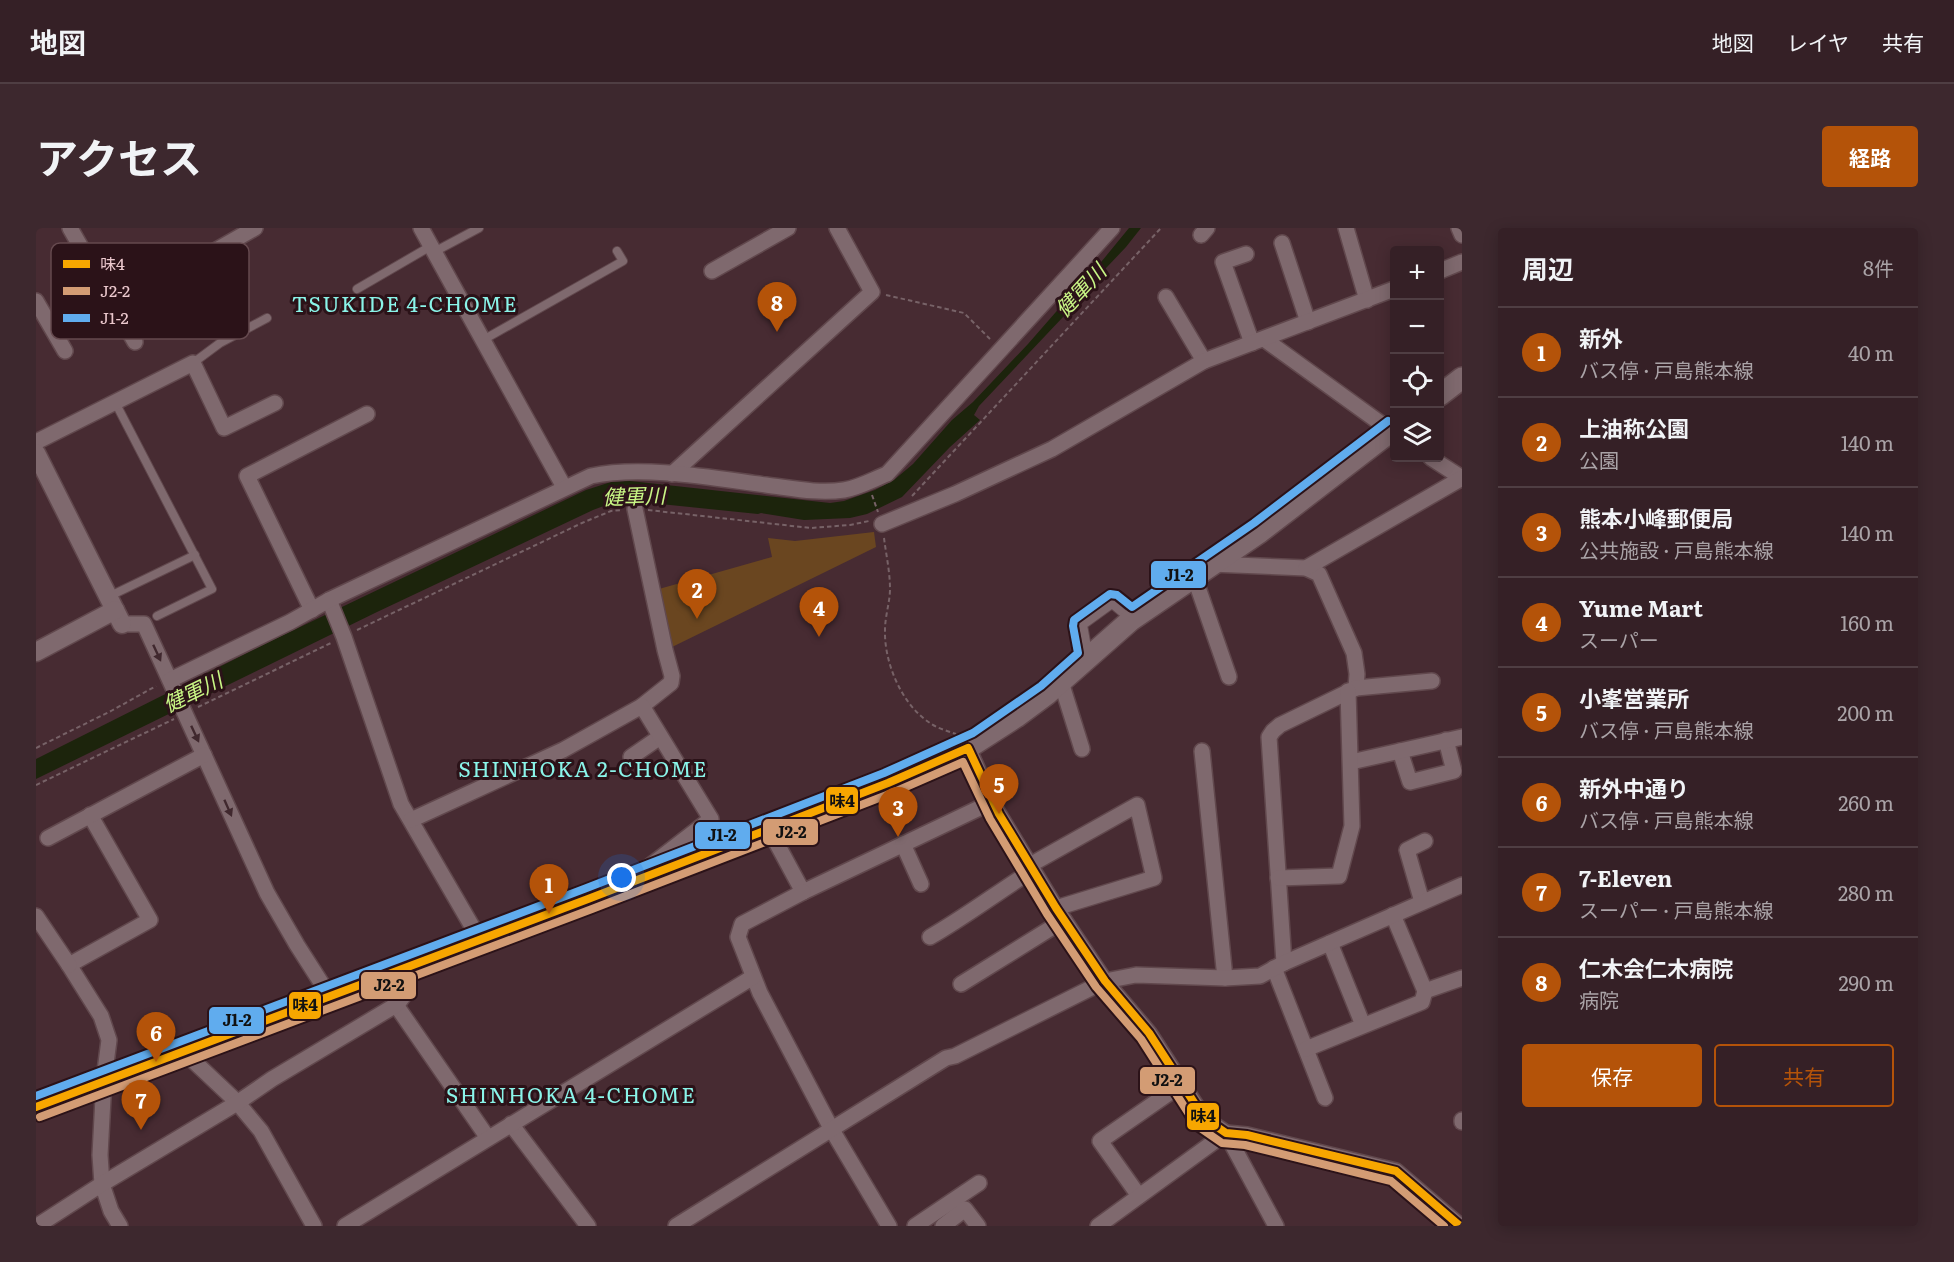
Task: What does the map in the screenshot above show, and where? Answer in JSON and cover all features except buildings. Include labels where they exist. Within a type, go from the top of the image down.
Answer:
[{"type":"main road","points":[[1444,392],[1462,378]]},
{"type":"main road","points":[[36,1107],[104,1079],[184,1052],[769,829],[888,783],[973,745],[1016,717],[1131,620],[1260,532],[1390,434]]},
{"type":"street","points":[[70,228],[78,243]]},
{"type":"street","points":[[229,243],[255,228]]},
{"type":"street","points":[[421,228],[564,487]]},
{"type":"street","points":[[712,271],[788,228]]},
{"type":"street","points":[[672,474],[872,292],[837,228]]},
{"type":"street","points":[[170,681],[564,487],[591,476],[613,471],[672,474],[826,491],[846,490],[887,474],[1112,228]]},
{"type":"street","points":[[1459,228],[1462,235]]},
{"type":"street","points":[[1350,229],[1367,300]]},
{"type":"street","points":[[1282,243],[1308,322]]},
{"type":"street","points":[[1246,254],[1223,262],[1258,341],[1390,428]]},
{"type":"street","points":[[1444,269],[1462,262]]},
{"type":"street","points":[[881,521],[955,494],[1052,449],[1204,361],[1390,291]]},
{"type":"street","points":[[1166,297],[1204,361]]},
{"type":"street","points":[[36,301],[51,327]]},
{"type":"street","points":[[58,339],[65,351]]},
{"type":"street","points":[[36,442],[193,363],[224,428],[275,403]]},
{"type":"street","points":[[312,610],[247,476],[367,414]]},
{"type":"street","points":[[36,453],[115,610]]},
{"type":"street","points":[[1306,568],[1462,478],[1437,462]]},
{"type":"street","points":[[411,820],[563,750],[642,706],[672,683],[635,509]]},
{"type":"street","points":[[1211,564],[1306,568],[1319,574],[1354,653],[1357,674],[1352,689],[1352,826],[1339,876],[1278,878]]},
{"type":"street","points":[[1194,576],[1229,676]]},
{"type":"street","points":[[330,604],[344,636],[401,804],[480,940]]},
{"type":"street","points":[[36,652],[115,610],[151,620],[170,681],[267,893],[329,995]]},
{"type":"street","points":[[1325,1098],[1306,1049],[1279,966],[1278,878],[1269,737],[1280,725],[1352,689],[1432,681]]},
{"type":"street","points":[[1060,682],[1082,749]]},
{"type":"street","points":[[633,880],[711,819],[642,706]]},
{"type":"street","points":[[631,758],[660,737]]},
{"type":"street","points":[[1351,762],[1462,737]]},
{"type":"street","points":[[1400,751],[1410,782],[1454,771],[1446,740]]},
{"type":"street","points":[[973,745],[992,802],[1060,914],[1105,981],[1149,1033],[1204,1118],[1226,1133],[1396,1171],[1455,1222],[1462,1207]]},
{"type":"street","points":[[1202,751],[1225,978]]},
{"type":"street","points":[[48,838],[204,755]]},
{"type":"street","points":[[889,1226],[832,1130],[753,977],[738,937],[742,924],[803,892],[992,802]]},
{"type":"street","points":[[930,938],[965,917],[974,907],[1031,867],[1137,805],[1154,878],[1060,914],[962,984]]},
{"type":"street","points":[[69,965],[150,920],[90,815]]},
{"type":"street","points":[[769,829],[803,892]]},
{"type":"street","points":[[1422,902],[1407,850],[1425,841]]},
{"type":"street","points":[[903,844],[921,884]]},
{"type":"street","points":[[676,1226],[946,1058],[955,1056],[1105,981],[1136,975],[1225,978],[1260,976],[1462,885]]},
{"type":"street","points":[[1306,1049],[1422,1002],[1425,991],[1393,915]]},
{"type":"street","points":[[36,916],[101,1016],[109,1040],[104,1079],[100,1155],[102,1184],[111,1211],[120,1226]]},
{"type":"street","points":[[1330,943],[1363,1025]]},
{"type":"street","points":[[37,1226],[237,1103],[279,1074],[396,1005],[407,990],[402,968]]},
{"type":"street","points":[[345,1226],[753,977]]},
{"type":"street","points":[[1425,991],[1462,978]]},
{"type":"street","points":[[396,1005],[488,1138]]},
{"type":"street","points":[[184,1052],[237,1103],[261,1131],[314,1226]]},
{"type":"street","points":[[1139,1196],[1100,1141],[1182,1083]]},
{"type":"street","points":[[511,1124],[588,1226]]},
{"type":"street","points":[[1098,1226],[1226,1133]]},
{"type":"street","points":[[1226,1133],[1276,1226]]},
{"type":"street","points":[[915,1226],[979,1183]]},
{"type":"street","points":[[943,1226],[965,1209],[978,1226]]},
{"type":"lane","points":[[357,289],[432,249],[479,228]]},
{"type":"lane","points":[[483,340],[623,261],[617,251]]},
{"type":"lane","points":[[249,328],[267,318]]},
{"type":"lane","points":[[193,363],[228,339]]},
{"type":"lane","points":[[115,402],[212,589],[151,620]]},
{"type":"lane","points":[[115,610],[195,555]]},
{"type":"path","points":[[907,501],[1161,228]]},
{"type":"path","points":[[872,292],[964,313],[1001,349]]},
{"type":"path","points":[[866,482],[881,521],[890,588],[885,630],[886,648],[892,670],[914,711],[931,724],[973,745]]},
{"type":"path","points":[[36,785],[344,636],[611,511],[635,509],[812,528],[881,521]]},
{"type":"path","points":[[36,748],[170,681]]},
{"type":"shaded area","points":[[874,532],[876,547],[670,648],[659,589],[772,557],[768,538],[795,541]]},
{"type":"water","name":"健軍川","points":[[1129,228],[1141,228],[1069,307],[1063,317],[979,406],[974,415],[980,420],[950,447],[902,497],[867,514],[850,518],[804,520],[761,513],[641,502],[609,504],[377,612],[36,779],[36,759],[273,640],[586,490],[611,482],[630,481],[830,503],[844,501],[875,490],[894,480],[913,464],[952,420],[973,402],[1079,289]]},
{"type":"transit line","name":"J1-2","points":[[36,1096],[884,773],[973,733],[1041,686],[1078,653],[1074,620],[1110,594],[1117,595],[1132,607],[1254,523],[1388,421]]},
{"type":"transit line","name":"味4","points":[[36,1107],[588,899],[888,783],[968,748],[999,814],[1056,908],[1105,981],[1149,1033],[1204,1118],[1226,1133],[1247,1135],[1396,1171],[1460,1226]]},
{"type":"transit line","name":"J2-2","points":[[40,1117],[592,909],[892,793],[963,762],[990,819],[1047,914],[1096,987],[1141,1039],[1196,1125],[1222,1143],[1245,1145],[1391,1181],[1444,1226]]},
{"type":"place","name":"仁木会仁木病院","points":[[777,332]]},
{"type":"place","name":"上油称公園","points":[[697,619]]},
{"type":"place","name":"Yume Mart","points":[[819,637]]},
{"type":"place","name":"小峯営業所","points":[[999,814]]},
{"type":"place","name":"熊本小峰郵便局","points":[[898,837]]},
{"type":"place","name":"新外","points":[[549,914]]},
{"type":"place","name":"新外中通り","points":[[156,1062]]},
{"type":"place","name":"7-Eleven","points":[[141,1130]]},
{"type":"district","name":"TSUKIDE 4-CHOME","points":[[405,305]]},
{"type":"district","name":"SHINHOKA 2-CHOME","points":[[583,770]]},
{"type":"district","name":"SHINHOKA 4-CHOME","points":[[571,1096]]}]
